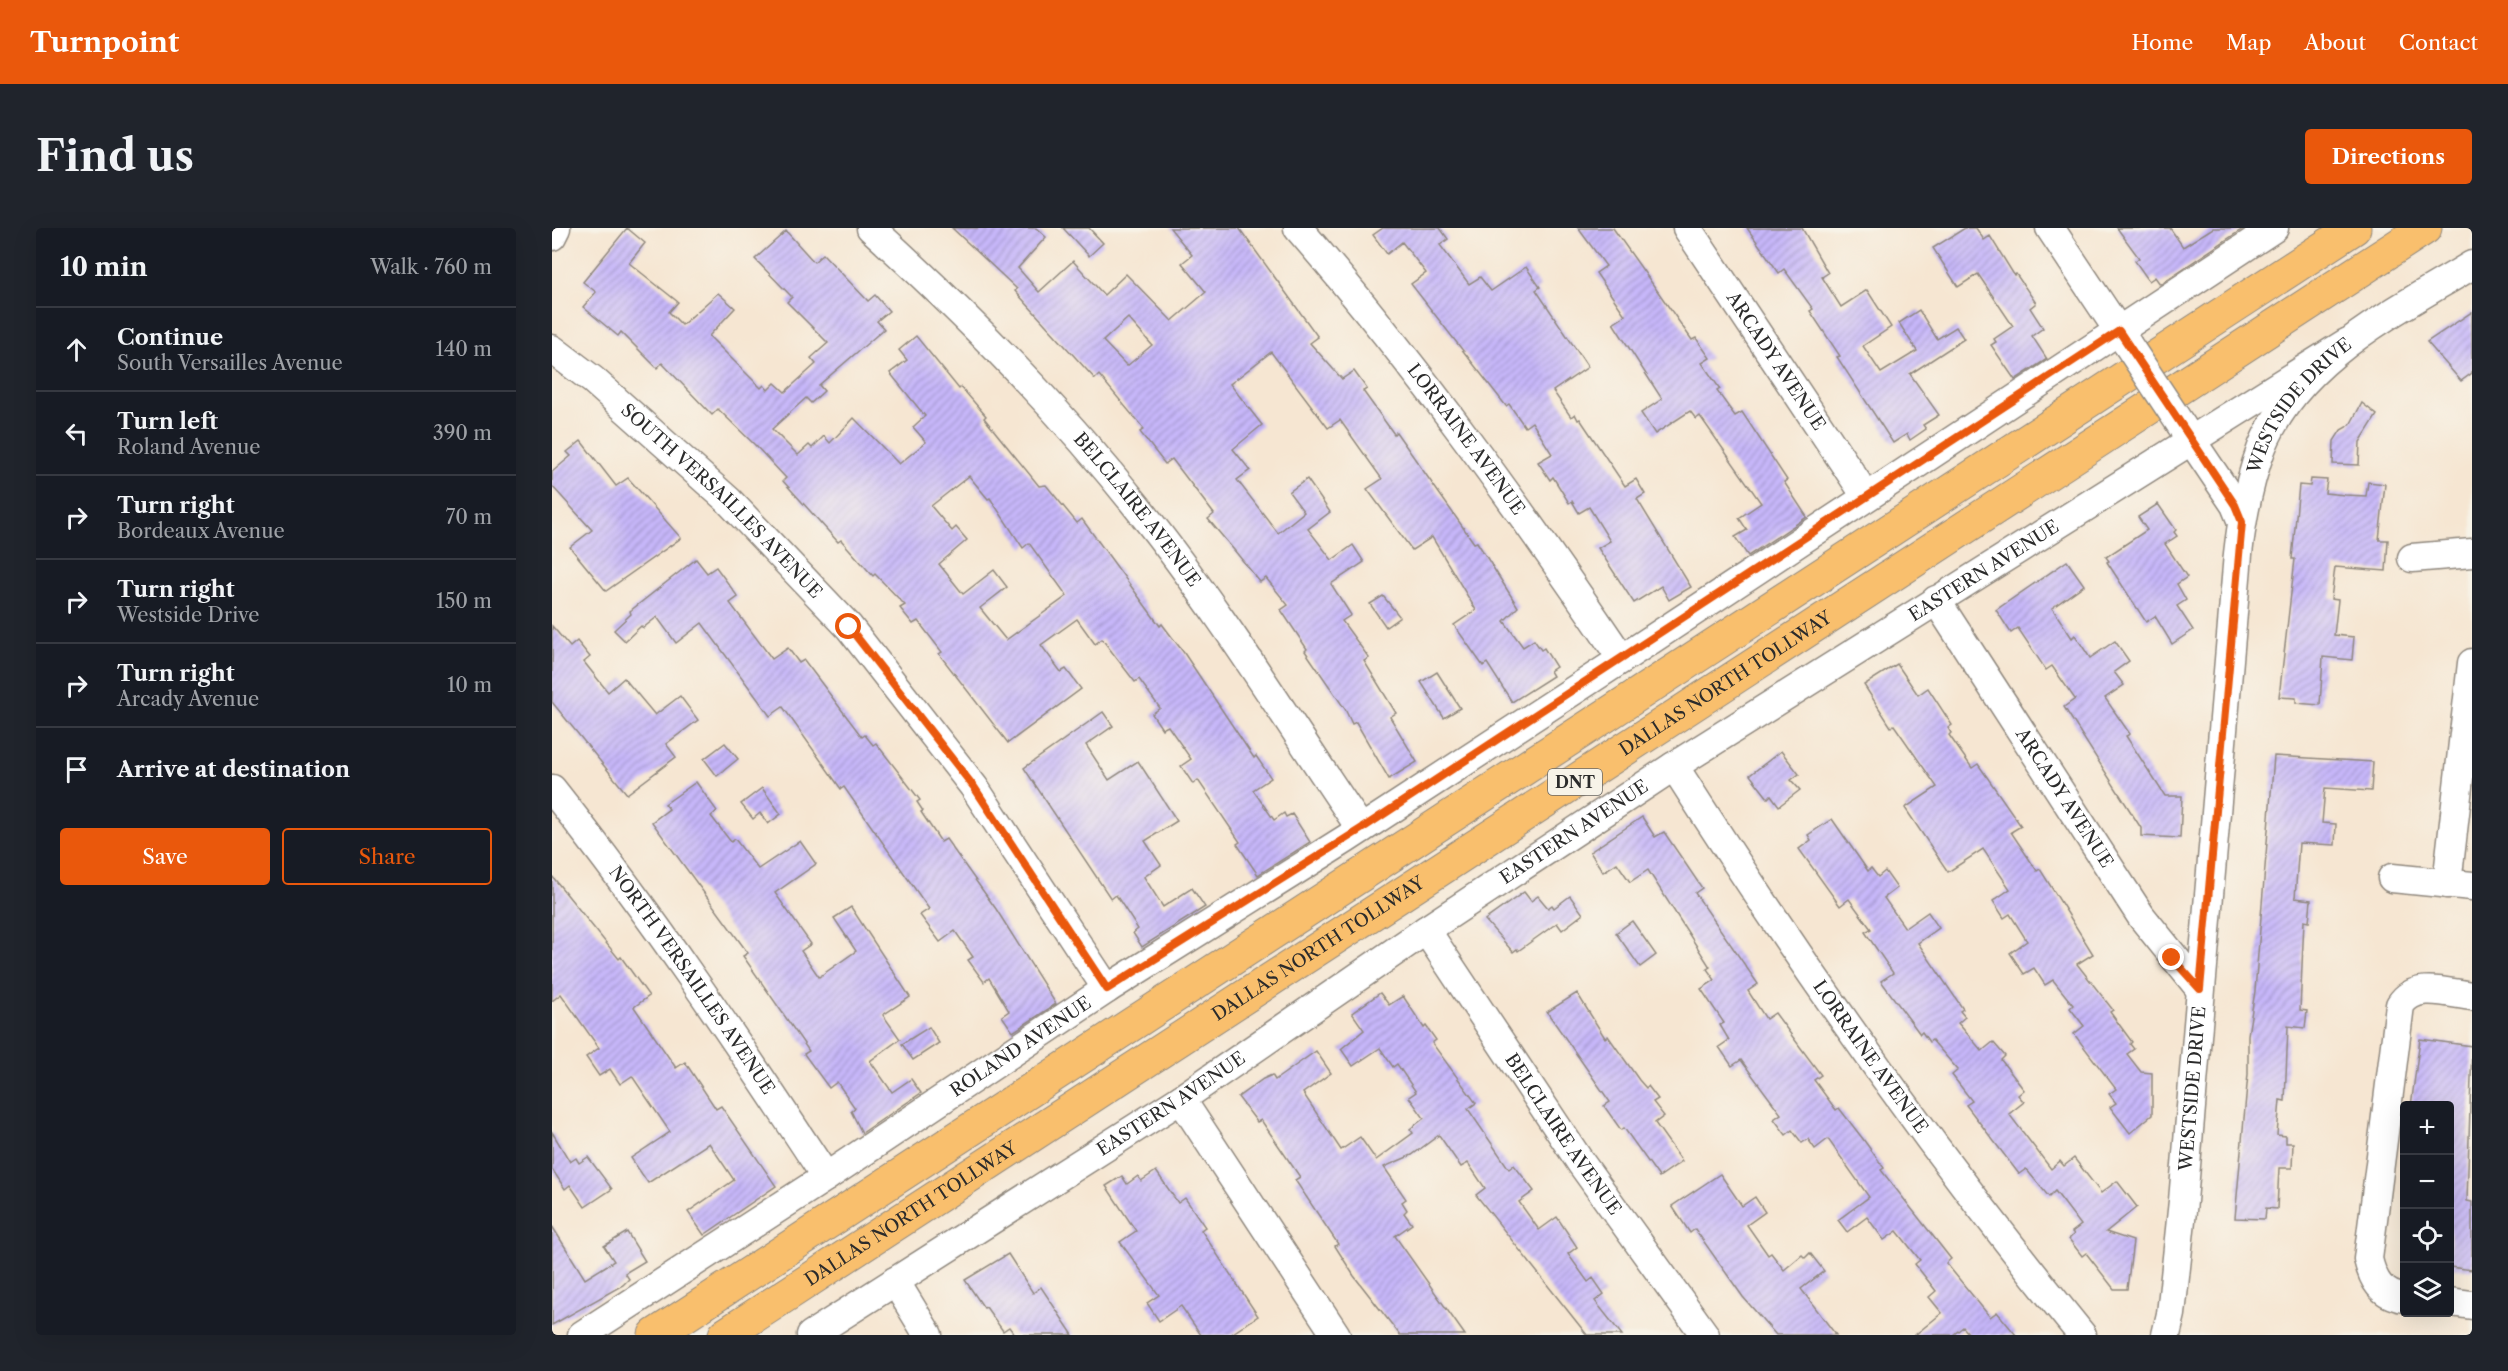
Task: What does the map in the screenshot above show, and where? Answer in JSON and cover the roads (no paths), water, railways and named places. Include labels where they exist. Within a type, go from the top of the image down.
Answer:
[{"type":"highway","name":"DNT","points":[[655,1335],[2354,228]]},
{"type":"highway","name":"DALLAS NORTH TOLLWAY","points":[[725,1335],[2425,228]]},
{"type":"street","points":[[552,236],[556,228]]},
{"type":"street","name":"BELCLAIRE AVENUE","points":[[871,228],[954,303],[1022,373],[1134,502],[1195,584],[1361,829]]},
{"type":"street","name":"LORRAINE AVENUE","points":[[1298,228],[1395,345],[1527,520],[1622,659]]},
{"type":"street","name":"ARCADY AVENUE","points":[[1687,228],[1866,496]]},
{"type":"street","points":[[2050,228],[2235,505],[2242,522]]},
{"type":"street","name":"ROLAND AVENUE","points":[[582,1335],[826,1177],[1107,989],[1361,829],[1622,659],[1866,496],[2124,338],[2274,228]]},
{"type":"street","name":"WESTSIDE DRIVE","points":[[2166,1335],[2171,1314],[2183,1201],[2242,522],[2259,457],[2274,423],[2306,382],[2346,343],[2472,265]]},
{"type":"street","name":"EASTERN AVENUE","points":[[811,1335],[1181,1100],[1306,1016],[1426,930],[1674,766],[1936,600],[2186,433],[2346,343]]},
{"type":"street","name":"SOUTH VERSAILLES AVENUE","points":[[552,349],[611,395],[728,500],[849,627],[974,787],[1107,989]]},
{"type":"street","points":[[2412,558],[2472,553]]},
{"type":"street","name":"ARCADY AVENUE","points":[[1936,600],[2141,916],[2200,989]]},
{"type":"street","points":[[2392,878],[2459,885],[2472,669]]},
{"type":"street","name":"LORRAINE AVENUE","points":[[1674,766],[1748,883],[1844,1024],[2013,1249],[2082,1335]]},
{"type":"street","name":"NORTH VERSAILLES AVENUE","points":[[552,789],[624,879],[696,979],[826,1177]]},
{"type":"street","name":"BELCLAIRE AVENUE","points":[[1426,930],[1581,1163],[1705,1335]]},
{"type":"street","points":[[2400,1297],[2382,1290],[2372,1277],[2368,1259],[2400,1005],[2406,995],[2416,990],[2472,996]]},
{"type":"street","points":[[1181,1100],[1336,1335]]},
{"type":"street","points":[[894,1281],[928,1335]]},
{"type":"street","points":[[2454,1303],[2472,1305]]}]
